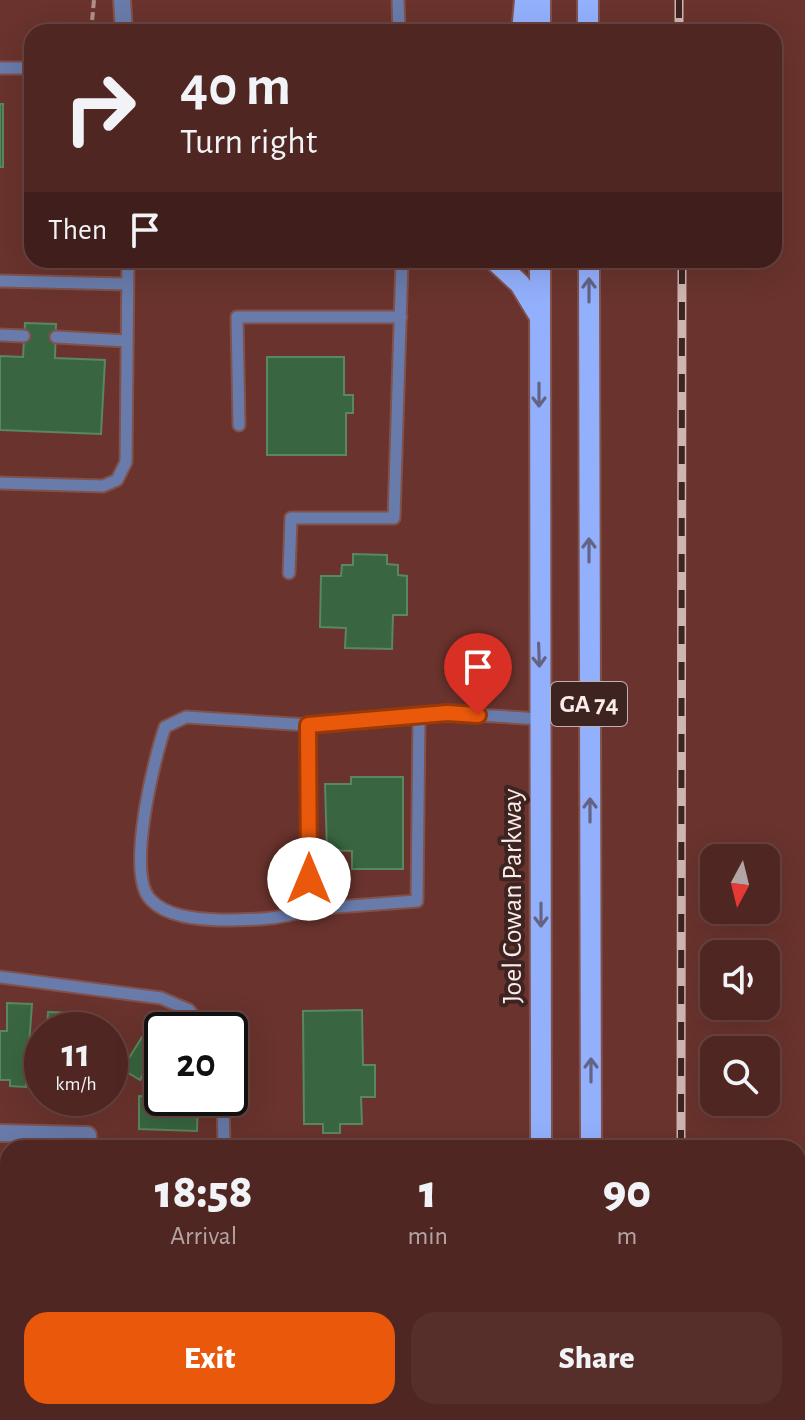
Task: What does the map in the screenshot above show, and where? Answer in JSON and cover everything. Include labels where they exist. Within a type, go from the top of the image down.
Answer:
[{"type":"main road","points":[[523,24],[525,0]]},
{"type":"main road","points":[[540,0],[540,24]]},
{"type":"main road","points":[[588,0],[588,24]]},
{"type":"main road","points":[[503,268],[520,284],[540,317]]},
{"type":"main road","name":"Joel Cowan Parkway","points":[[540,268],[541,1140]]},
{"type":"main road","name":"GA 74","points":[[589,268],[591,1140]]},
{"type":"street","points":[[122,0],[124,24]]},
{"type":"street","points":[[0,1133],[88,1135],[88,1140]]},
{"type":"lane","points":[[398,0],[399,24]]},
{"type":"lane","points":[[0,68],[24,68]]},
{"type":"lane","points":[[0,483],[103,486],[117,480],[126,462],[128,268]]},
{"type":"lane","points":[[289,573],[291,518],[394,518],[402,268]]},
{"type":"lane","points":[[0,281],[127,284]]},
{"type":"lane","points":[[239,425],[237,317],[401,317]]},
{"type":"lane","points":[[0,335],[24,336]]},
{"type":"lane","points":[[56,337],[127,341]]},
{"type":"lane","points":[[419,717],[417,901],[310,909],[283,918],[241,920],[207,919],[165,910],[149,899],[141,879],[140,852],[165,727],[186,717],[308,725],[447,713],[540,719]]},
{"type":"lane","points":[[308,725],[310,909]]},
{"type":"lane","points":[[0,977],[161,998],[190,1012]]},
{"type":"lane","points":[[223,1116],[224,1140]]},
{"type":"path","points":[[92,24],[94,0]]},
{"type":"building","points":[[0,104],[3,104],[3,167],[0,167]]},
{"type":"building","points":[[25,323],[56,324],[55,358],[105,360],[101,434],[0,430],[0,356],[23,357]]},
{"type":"building","points":[[267,357],[344,357],[344,395],[353,395],[353,413],[346,413],[346,455],[267,455]]},
{"type":"building","points":[[353,554],[387,555],[387,564],[398,565],[398,575],[407,576],[407,615],[393,615],[392,649],[345,648],[346,628],[320,627],[321,576],[341,576],[342,565],[353,565]]},
{"type":"building","points":[[351,777],[403,777],[403,869],[352,869],[352,851],[327,850],[325,784],[351,784]]},
{"type":"building","points":[[7,1003],[32,1004],[31,1012],[24,1012],[24,1087],[10,1086],[10,1080],[0,1080],[0,1031],[7,1031]]},
{"type":"building","points":[[362,1010],[363,1065],[375,1065],[375,1097],[361,1097],[362,1124],[340,1124],[340,1133],[323,1133],[323,1124],[304,1124],[303,1011]]},
{"type":"building","points":[[144,1034],[144,1075],[140,1080],[128,1073],[128,1059]]},
{"type":"building","points":[[139,1096],[144,1096],[144,1116],[197,1116],[197,1131],[139,1129]]},
{"type":"building","points":[[144,1139],[192,1139],[192,1140]]},
{"type":"railway","points":[[679,0],[679,24]]},
{"type":"railway","points":[[681,1140],[682,268]]},
{"type":"route","points":[[309,879],[308,725],[447,713],[478,715]]}]
